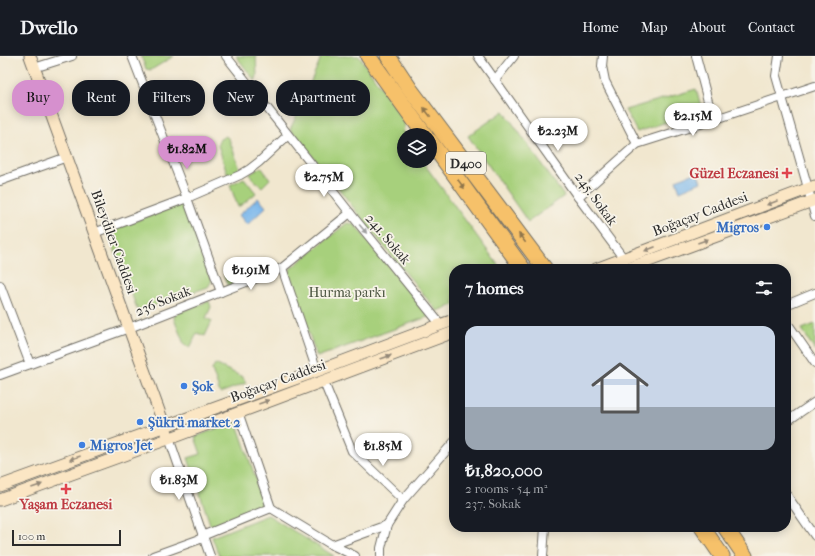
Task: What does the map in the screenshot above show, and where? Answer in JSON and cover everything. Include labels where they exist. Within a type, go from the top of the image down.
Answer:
[{"type":"highway","points":[[368,56],[421,128]]},
{"type":"highway","name":"D400","points":[[388,56],[410,89],[541,264]]},
{"type":"highway","name":"D400","points":[[437,151],[518,264]]},
{"type":"highway","points":[[705,532],[722,556]]},
{"type":"highway","points":[[728,532],[745,556]]},
{"type":"main road","name":"Bileydiler Caddesi","points":[[30,56],[169,438]]},
{"type":"main road","name":"Boğaçay Caddesi","points":[[632,264],[812,188]]},
{"type":"main road","name":"Boğaçay Caddesi","points":[[633,264],[813,201]]},
{"type":"main road","name":"Boğaçay Caddesi","points":[[0,500],[238,412],[449,322]]},
{"type":"main road","name":"Boğaçay Caddesi","points":[[0,486],[164,427],[449,334]]},
{"type":"street","points":[[34,68],[72,56]]},
{"type":"street","points":[[132,56],[187,198],[221,292]]},
{"type":"street","name":"241. Sokak","points":[[226,56],[287,136],[441,325]]},
{"type":"street","name":"245. Sokak","points":[[478,56],[626,264]]},
{"type":"street","points":[[495,80],[514,56]]},
{"type":"street","points":[[603,56],[602,66],[605,81],[636,144]]},
{"type":"street","points":[[696,56],[713,120]]},
{"type":"street","points":[[779,56],[776,76],[812,188],[815,216]]},
{"type":"street","points":[[578,197],[636,144],[815,86]]},
{"type":"street","points":[[94,233],[187,198],[244,172],[259,162],[287,136]]},
{"type":"street","points":[[0,181],[67,157]]},
{"type":"street","name":"236 Sokak","points":[[0,375],[129,328],[282,268],[350,213]]},
{"type":"street","points":[[282,268],[320,376],[352,452],[403,500]]},
{"type":"street","points":[[0,285],[30,364]]},
{"type":"street","points":[[791,303],[815,293]]},
{"type":"street","points":[[791,328],[815,363]]},
{"type":"street","points":[[791,419],[815,402]]},
{"type":"street","points":[[238,412],[271,508],[332,545],[355,556]]},
{"type":"street","points":[[169,438],[202,537],[210,556]]},
{"type":"street","points":[[381,556],[381,548],[387,525],[403,500],[449,448]]},
{"type":"street","points":[[791,500],[812,526],[815,536]]},
{"type":"street","points":[[152,556],[271,508]]},
{"type":"street","points":[[332,545],[387,525]]},
{"type":"street","points":[[543,556],[545,532]]},
{"type":"green space","points":[[141,56],[174,56],[151,70],[146,69]]},
{"type":"green space","points":[[236,56],[256,56],[257,76],[254,80]]},
{"type":"green space","points":[[320,56],[359,56],[404,120],[404,128],[397,128],[397,168],[427,168],[497,264],[449,264],[449,307],[437,311],[290,129],[296,116],[370,116],[370,80],[312,80],[320,60]]},
{"type":"green space","points":[[696,89],[702,110],[637,132],[625,110]]},
{"type":"green space","points":[[504,111],[564,196],[528,222],[468,136]]},
{"type":"green space","points":[[225,136],[229,139],[240,169],[236,173],[228,176],[218,145],[219,140]]},
{"type":"green space","points":[[261,167],[270,179],[262,187],[252,178],[250,174]]},
{"type":"green space","points":[[244,178],[256,193],[238,207],[230,185]]},
{"type":"green space","points":[[184,202],[212,280],[208,287],[138,311],[108,232]]},
{"type":"green space","name":"Hurma parkı","points":[[347,223],[354,224],[430,316],[317,357],[289,275],[290,269]]},
{"type":"green space","points":[[234,271],[244,274],[247,279],[228,287],[224,276]]},
{"type":"green space","points":[[209,301],[211,307],[206,318],[212,321],[205,336],[197,333],[190,348],[184,344],[174,319],[175,314]]},
{"type":"green space","points":[[815,324],[815,351],[802,329]]},
{"type":"green space","points":[[215,364],[243,377],[246,383],[220,393],[212,370]]},
{"type":"green space","points":[[236,421],[265,505],[211,527],[188,458],[201,454],[195,437]]},
{"type":"green space","points":[[268,515],[334,556],[219,556],[212,537]]},
{"type":"water","points":[[697,172],[701,182],[680,191],[676,180]]},
{"type":"water","points":[[258,198],[266,207],[247,225],[239,215]]},
{"type":"place","name":"Güzel Eczanesi","points":[[787,173]]},
{"type":"place","name":"Migros","points":[[767,227]]},
{"type":"place","name":"Şok","points":[[184,386]]},
{"type":"place","name":"Şükrü market 2","points":[[140,422]]},
{"type":"place","name":"Migros Jet","points":[[82,445]]},
{"type":"place","name":"Yaşam Eczanesi","points":[[66,489]]}]
